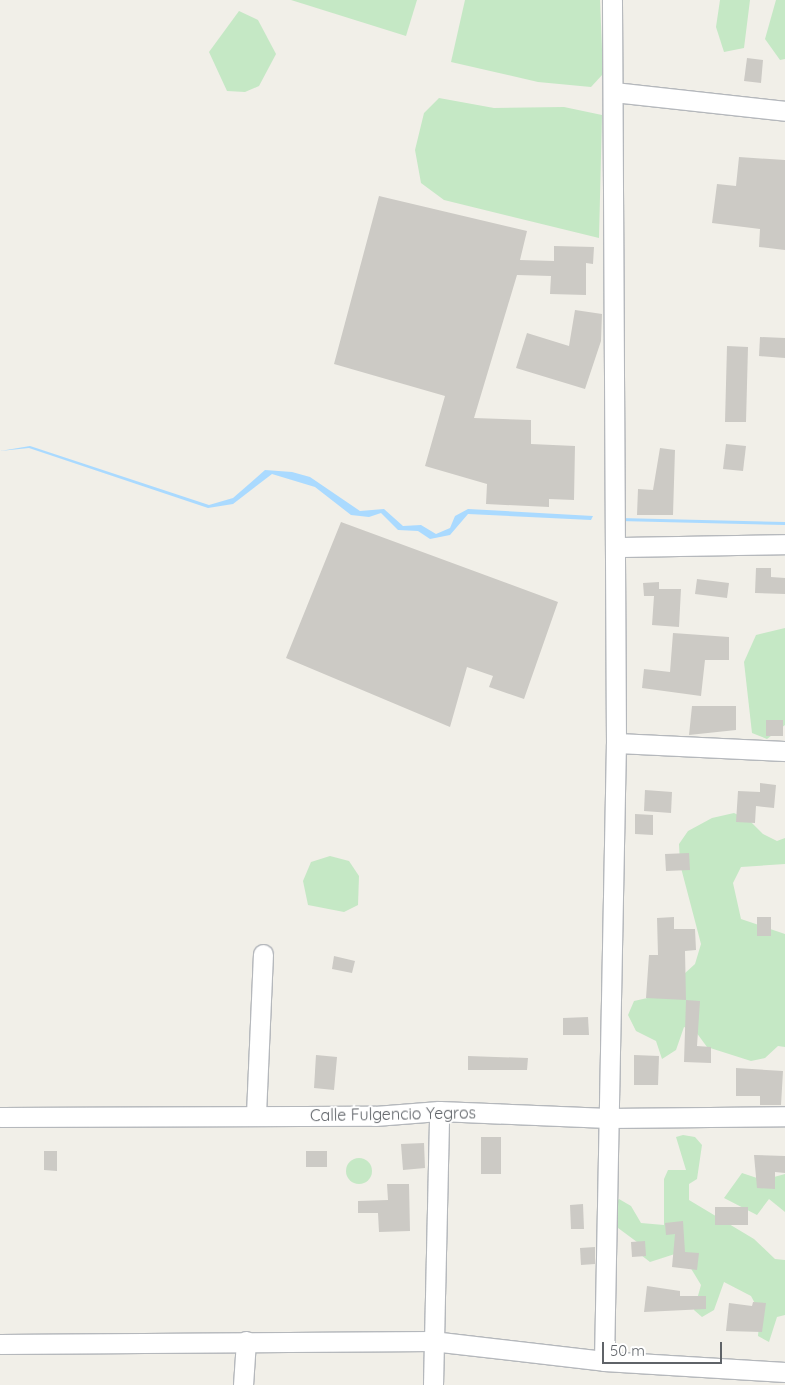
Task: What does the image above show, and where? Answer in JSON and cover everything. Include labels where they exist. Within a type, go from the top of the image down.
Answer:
[{"type":"street","points":[[604,1360],[616,743],[614,92],[612,0]]},
{"type":"street","points":[[614,92],[785,111]]},
{"type":"street","points":[[616,546],[785,544]]},
{"type":"street","points":[[616,743],[785,751]]},
{"type":"street","points":[[256,1114],[263,954]]},
{"type":"street","points":[[433,1385],[432,1341],[439,1111]]},
{"type":"street","name":"Calle Fulgencio Yegros","points":[[0,1117],[256,1114],[375,1116],[439,1111],[608,1118],[785,1116]]},
{"type":"street","points":[[243,1385],[246,1341]]},
{"type":"street","points":[[0,1344],[432,1341],[604,1360],[785,1372]]},
{"type":"green space","points":[[291,0],[417,0],[406,36]]},
{"type":"green space","points":[[465,0],[600,0],[603,74],[591,87],[538,82],[451,62]]},
{"type":"green space","points":[[720,0],[750,0],[744,48],[724,52],[716,27]]},
{"type":"green space","points":[[776,0],[785,0],[785,59],[780,60],[765,39]]},
{"type":"green space","points":[[239,11],[258,20],[276,54],[259,86],[245,92],[227,91],[209,52]]},
{"type":"green space","points":[[439,98],[494,108],[564,107],[602,115],[599,238],[444,200],[421,183],[415,150],[424,113]]},
{"type":"green space","points":[[785,628],[785,725],[767,739],[752,733],[744,662],[756,635]]},
{"type":"green space","points":[[734,813],[749,820],[763,834],[777,841],[785,838],[785,864],[741,867],[733,883],[741,919],[785,934],[785,1047],[778,1046],[765,1058],[751,1061],[707,1047],[696,1032],[684,1027],[676,1050],[662,1059],[656,1041],[636,1031],[628,1015],[634,1001],[661,995],[695,964],[701,944],[680,864],[679,844],[688,831],[712,818]]},
{"type":"green space","points":[[330,856],[349,861],[359,876],[358,905],[344,912],[308,905],[303,881],[311,862]]},
{"type":"green space","points":[[683,1135],[695,1137],[702,1145],[697,1179],[689,1184],[689,1200],[754,1239],[775,1259],[785,1260],[785,1315],[777,1317],[769,1342],[758,1336],[760,1313],[751,1296],[724,1282],[714,1310],[702,1317],[694,1310],[701,1285],[681,1252],[650,1262],[641,1255],[637,1242],[610,1222],[607,1211],[619,1199],[631,1206],[641,1223],[664,1225],[664,1179],[668,1170],[686,1170],[676,1137]]},
{"type":"green space","points":[[359,1158],[368,1162],[372,1171],[368,1180],[359,1184],[350,1180],[346,1171],[350,1162]]},
{"type":"green space","points":[[742,1173],[763,1180],[785,1174],[785,1212],[769,1199],[757,1215],[724,1198]]},
{"type":"water","points":[[30,446],[209,505],[233,498],[265,470],[292,472],[310,477],[360,511],[384,509],[403,526],[421,525],[436,534],[450,528],[455,516],[468,509],[593,516],[591,520],[468,514],[450,535],[430,539],[418,531],[398,530],[381,513],[369,517],[351,515],[315,487],[272,474],[233,504],[208,508],[29,448],[0,451]]},
{"type":"water","points":[[619,518],[785,522],[785,525],[619,521]]},
{"type":"building","points":[[747,58],[763,60],[761,83],[744,81]]},
{"type":"building","points":[[739,157],[785,160],[785,250],[759,247],[760,229],[712,223],[717,184],[736,186]]},
{"type":"building","points":[[379,196],[527,231],[520,260],[554,261],[554,246],[594,247],[593,264],[586,263],[586,295],[550,294],[551,276],[517,275],[474,418],[531,420],[531,444],[575,446],[574,500],[549,499],[549,507],[486,504],[487,484],[425,466],[445,396],[334,364]]},
{"type":"building","points":[[575,310],[602,314],[601,341],[585,389],[516,368],[527,333],[569,346]]},
{"type":"building","points":[[760,337],[785,338],[785,358],[759,356]]},
{"type":"building","points":[[727,346],[748,347],[746,422],[725,422]]},
{"type":"building","points":[[726,444],[746,446],[743,471],[723,469]]},
{"type":"building","points":[[660,448],[675,450],[673,515],[637,515],[638,489],[653,490]]},
{"type":"building","points":[[341,522],[558,602],[524,699],[489,687],[493,676],[467,667],[450,727],[286,658]]},
{"type":"building","points":[[756,568],[771,568],[771,577],[785,578],[785,594],[755,593]]},
{"type":"building","points":[[697,579],[729,583],[727,598],[695,594]]},
{"type":"building","points":[[659,582],[659,589],[681,589],[679,627],[652,625],[654,596],[644,596],[643,583]]},
{"type":"building","points":[[673,633],[729,637],[729,660],[705,660],[701,696],[642,688],[644,669],[670,672]]},
{"type":"building","points":[[692,706],[736,706],[736,730],[689,735]]},
{"type":"building","points":[[766,720],[783,720],[783,736],[766,736]]},
{"type":"building","points":[[760,783],[776,785],[774,808],[756,806],[755,823],[736,822],[738,791],[760,792]]},
{"type":"building","points":[[645,790],[672,792],[671,813],[644,811]]},
{"type":"building","points":[[635,814],[653,815],[653,835],[635,834]]},
{"type":"building","points":[[689,853],[690,870],[666,871],[665,854]]},
{"type":"building","points":[[674,917],[674,929],[695,929],[696,950],[685,951],[686,1000],[646,998],[649,955],[658,955],[657,918]]},
{"type":"building","points":[[757,917],[771,917],[771,936],[757,936]]},
{"type":"building","points":[[334,956],[355,961],[352,973],[332,969]]},
{"type":"building","points":[[686,1000],[700,1001],[697,1046],[711,1047],[711,1063],[684,1062]]},
{"type":"building","points":[[588,1017],[589,1035],[563,1035],[563,1018]]},
{"type":"building","points":[[316,1055],[337,1057],[334,1090],[314,1088]]},
{"type":"building","points":[[634,1055],[659,1056],[658,1085],[634,1085]]},
{"type":"building","points":[[468,1056],[528,1058],[527,1070],[468,1070]]},
{"type":"building","points":[[736,1068],[783,1071],[781,1105],[760,1105],[760,1096],[736,1096]]},
{"type":"building","points":[[481,1137],[501,1137],[501,1174],[481,1174]]},
{"type":"building","points":[[424,1143],[425,1168],[403,1170],[401,1144]]},
{"type":"building","points":[[44,1151],[57,1151],[57,1171],[44,1170]]},
{"type":"building","points":[[306,1151],[327,1151],[327,1167],[306,1167]]},
{"type":"building","points":[[754,1155],[785,1156],[785,1173],[775,1172],[775,1189],[757,1188]]},
{"type":"building","points":[[387,1184],[409,1184],[410,1231],[379,1232],[378,1213],[358,1213],[358,1201],[388,1200]]},
{"type":"building","points":[[583,1204],[584,1229],[571,1229],[570,1205]]},
{"type":"building","points":[[715,1207],[748,1207],[748,1225],[715,1225]]},
{"type":"building","points":[[683,1221],[685,1252],[699,1253],[697,1270],[672,1267],[675,1234],[666,1235],[665,1223]]},
{"type":"building","points":[[645,1241],[646,1256],[632,1257],[631,1242]]},
{"type":"building","points":[[595,1247],[595,1264],[581,1265],[580,1248]]},
{"type":"building","points":[[647,1286],[680,1291],[680,1296],[706,1296],[706,1309],[644,1312]]},
{"type":"building","points":[[753,1302],[766,1303],[762,1332],[726,1331],[729,1303],[752,1306]]}]
